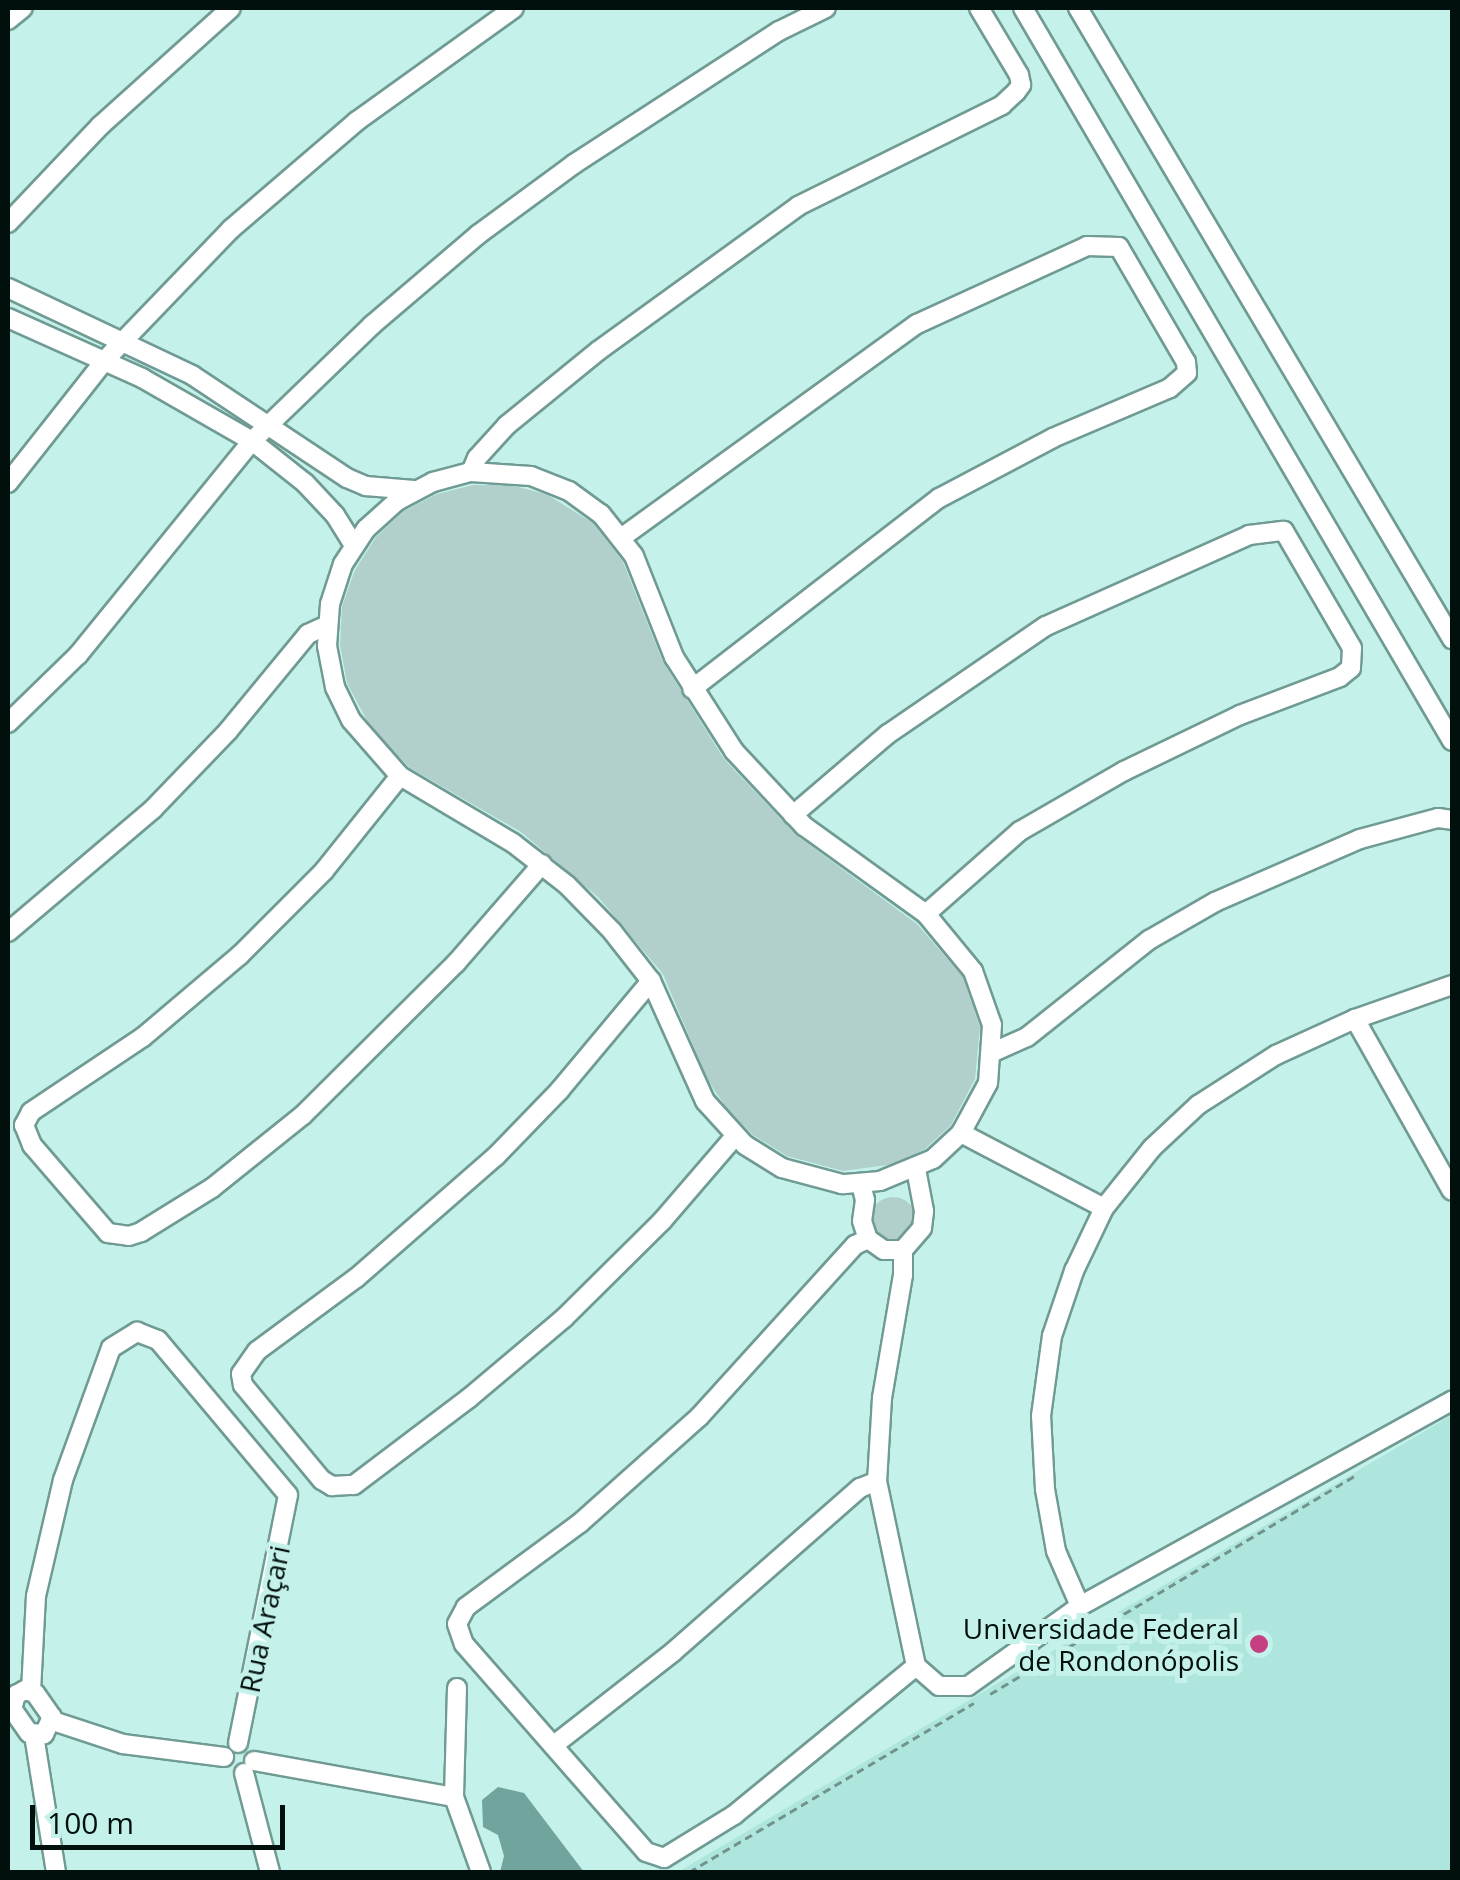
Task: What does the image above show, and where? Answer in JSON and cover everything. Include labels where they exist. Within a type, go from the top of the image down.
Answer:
[{"type":"street","points":[[8,20],[22,8]]},
{"type":"street","points":[[8,223],[100,126],[231,8]]},
{"type":"street","points":[[8,483],[105,360],[230,229],[357,121],[514,8]]},
{"type":"street","points":[[8,723],[78,655],[252,441],[372,326],[478,234],[574,164],[779,31],[826,8]]},
{"type":"street","points":[[472,472],[477,458],[506,425],[567,375],[798,206],[1002,105],[1021,85],[1019,75],[980,8]]},
{"type":"street","points":[[1022,8],[1452,741]]},
{"type":"street","points":[[1078,8],[1452,640]]},
{"type":"street","points":[[622,538],[916,324],[1087,246],[1118,247],[1186,362],[1186,373],[1170,388],[1053,438],[939,498],[692,690]]},
{"type":"street","points":[[8,288],[126,341],[272,424],[347,478],[366,486],[414,490]]},
{"type":"street","points":[[8,318],[105,360],[252,441],[305,483],[354,546]]},
{"type":"street","points":[[472,472],[512,472],[550,482],[586,501],[622,538],[692,690],[734,751],[793,815],[926,914],[959,950],[982,988],[992,1025],[991,1053],[981,1101],[961,1133],[916,1169],[861,1184],[802,1176],[763,1158],[735,1136],[695,1084],[652,980],[590,907],[542,864],[484,823],[400,776],[373,750],[342,704],[330,666],[327,624],[336,583],[354,546],[381,514],[414,490],[472,472]]},
{"type":"street","points":[[793,815],[888,734],[1046,626],[1250,535],[1284,531],[1352,648],[1351,668],[1340,678],[1240,715],[1124,770],[1020,832],[926,914]]},
{"type":"street","points":[[8,932],[153,809],[228,732],[308,634],[327,624]]},
{"type":"street","points":[[400,776],[324,871],[240,955],[143,1037],[30,1112],[24,1126],[32,1146],[108,1232],[129,1236],[141,1232],[212,1188],[304,1115],[456,963],[542,864]]},
{"type":"street","points":[[991,1053],[1027,1037],[1148,940],[1215,902],[1360,839],[1438,818],[1452,820]]},
{"type":"street","points":[[652,980],[560,1090],[496,1156],[356,1278],[258,1351],[241,1374],[242,1385],[322,1480],[332,1486],[354,1485],[564,1318],[662,1221],[735,1136]]},
{"type":"street","points":[[1080,1606],[1056,1551],[1045,1489],[1041,1416],[1052,1336],[1074,1271],[1104,1208],[1152,1148],[1198,1105],[1276,1054],[1355,1019],[1452,985]]},
{"type":"street","points":[[1355,1019],[1452,1191]]},
{"type":"street","points":[[961,1133],[1104,1208]]},
{"type":"street","points":[[916,1169],[924,1211],[922,1228],[904,1250],[882,1398],[877,1481],[916,1666],[939,1686],[968,1686],[1080,1606],[1452,1401]]},
{"type":"street","points":[[861,1184],[865,1200],[862,1221],[868,1239],[884,1250],[904,1250]]},
{"type":"street","points":[[868,1239],[855,1245],[798,1313],[699,1417],[580,1523],[466,1607],[458,1624],[464,1644],[646,1852],[664,1858],[734,1815],[916,1666]]},
{"type":"street","name":"Rua Araçari","points":[[31,1691],[36,1596],[62,1480],[110,1348],[137,1332],[158,1340],[288,1495],[230,1750]]},
{"type":"street","points":[[554,1745],[673,1652],[860,1488],[877,1481]]},
{"type":"street","points":[[457,1688],[454,1797],[481,1872]]},
{"type":"street","points":[[56,1872],[34,1735],[10,1703],[16,1695],[31,1691],[53,1722],[123,1744],[252,1750],[249,1767],[270,1872]]},
{"type":"street","points":[[34,1735],[48,1731],[53,1722]]},
{"type":"street","points":[[230,1750],[229,1770],[249,1767],[454,1797]]},
{"type":"path","points":[[690,1872],[1358,1474]]},
{"type":"shaded area","points":[[473,485],[510,485],[546,494],[593,523],[623,562],[663,662],[724,759],[796,835],[917,924],[963,977],[980,1027],[975,1079],[951,1125],[925,1149],[895,1164],[843,1171],[787,1156],[753,1135],[727,1109],[707,1079],[663,974],[599,898],[521,832],[410,768],[371,728],[347,683],[340,645],[342,606],[355,570],[376,537],[404,511],[437,494]]},
{"type":"shaded area","points":[[893,1197],[909,1204],[916,1220],[909,1236],[893,1243],[877,1236],[870,1220],[877,1204]]},
{"type":"shaded area","name":"Universidade Federal de Rondonópolis","points":[[1452,1415],[1452,1872],[678,1872]]},
{"type":"shaded area","points":[[498,1787],[524,1793],[584,1872],[500,1872],[504,1856],[498,1835],[483,1827],[482,1800]]},
{"type":"place","name":"Universidade Federal de Rondonópolis","points":[[1259,1644]]}]
